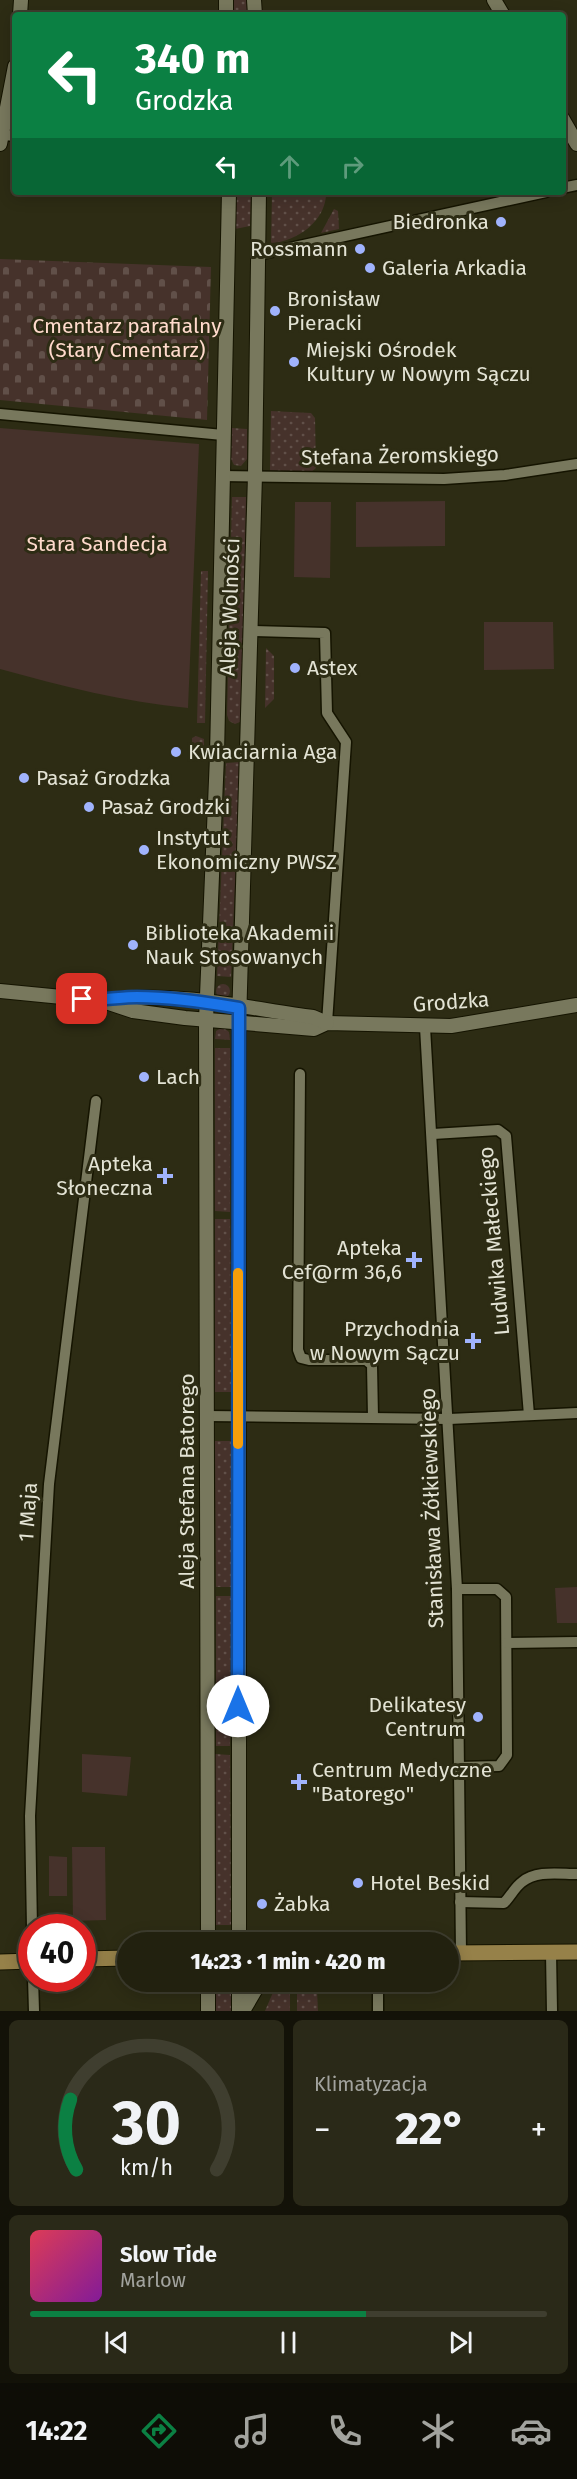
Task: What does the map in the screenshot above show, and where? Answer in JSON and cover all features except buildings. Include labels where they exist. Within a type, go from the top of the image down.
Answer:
[{"type":"main road","points":[[459,1953],[577,1952]]},
{"type":"main road","points":[[96,1959],[117,1958]]},
{"type":"main road","points":[[0,1962],[18,1961]]},
{"type":"street","points":[[6,138],[12,90]]},
{"type":"street","points":[[566,125],[577,144]]},
{"type":"street","name":"Aleja Wolności","points":[[206,1020],[217,756],[229,195]]},
{"type":"street","name":"Aleja Wolności","points":[[238,1023],[255,475],[259,195]]},
{"type":"street","points":[[258,255],[533,195]]},
{"type":"street","points":[[0,414],[223,435]]},
{"type":"street","name":"Stefana Żeromskiego","points":[[222,476],[444,479],[505,475],[577,464]]},
{"type":"street","points":[[251,631],[325,633],[327,713],[346,742],[327,1023]]},
{"type":"street","name":"Grodzka","points":[[0,991],[103,1001],[133,1011],[206,1020],[314,1029],[327,1023]]},
{"type":"street","name":"Grodzka","points":[[103,1001],[134,997],[206,1003],[313,1017],[327,1023],[425,1027],[486,1022],[577,1005]]},
{"type":"street","name":"Aleja Stefana Batorego","points":[[206,1020],[208,1932]]},
{"type":"street","points":[[238,1023],[239,1932]]},
{"type":"street","name":"Stanisława Żółkiewskiego","points":[[425,1027],[433,1134],[457,1589],[460,1902],[457,1932]]},
{"type":"street","points":[[300,1074],[298,1350],[301,1358],[309,1360],[366,1360],[372,1365],[373,1417]]},
{"type":"street","name":"1 Maja","points":[[32,1914],[30,1816],[49,1484],[96,1101]]},
{"type":"street","name":"Ludwika Małeckiego","points":[[433,1134],[498,1130],[506,1136],[529,1416]]},
{"type":"street","points":[[207,1416],[449,1419],[577,1413]]},
{"type":"street","points":[[457,1589],[497,1589],[506,1597],[507,1643],[507,1755],[499,1766],[458,1767]]},
{"type":"street","points":[[507,1643],[577,1642]]},
{"type":"street","points":[[460,1902],[504,1903],[515,1893],[520,1883],[533,1875],[577,1874]]},
{"type":"street","points":[[551,1953],[552,2011]]},
{"type":"street","points":[[33,1992],[34,2011]]},
{"type":"street","points":[[208,1992],[208,2011]]},
{"type":"street","points":[[240,1992],[241,2011]]},
{"type":"street","points":[[241,2011],[253,1992]]},
{"type":"street","points":[[378,1992],[378,2011]]},
{"type":"green space","points":[[233,0],[248,0],[249,12],[234,12]]},
{"type":"green space","points":[[236,195],[251,195],[250,226],[235,229]]},
{"type":"green space","points":[[272,195],[326,195],[321,212],[309,228],[291,239],[271,243]]},
{"type":"green space","points":[[334,209],[338,211],[339,229],[321,233]]},
{"type":"green space","name":"Cmentarz parafialny (Stary Cmentarz)","points":[[0,259],[211,267],[207,420],[0,400]]},
{"type":"green space","points":[[271,411],[311,413],[315,418],[316,468],[311,472],[270,471]]},
{"type":"green space","name":"Stara Sandecja","points":[[0,428],[199,444],[188,708],[117,698],[0,669]]},
{"type":"green space","points":[[232,428],[247,429],[247,459],[241,466],[234,465],[231,459]]},
{"type":"green space","points":[[232,497],[246,497],[242,716],[240,722],[235,724],[229,721],[227,715]]},
{"type":"green space","points":[[445,501],[445,546],[356,547],[356,502]]},
{"type":"green space","points":[[295,502],[331,502],[330,578],[294,577]]},
{"type":"green space","points":[[201,571],[208,571],[205,723],[197,723]]},
{"type":"green space","points":[[484,622],[553,622],[554,669],[484,670]]},
{"type":"green space","points":[[266,648],[274,656],[274,699],[265,708]]},
{"type":"green space","points":[[196,736],[204,739],[204,755],[192,745],[192,738]]},
{"type":"green space","points":[[240,762],[231,977],[217,976],[226,763]]},
{"type":"green space","points":[[223,984],[228,986],[230,991],[228,996],[223,998],[218,996],[216,991],[218,986]]},
{"type":"green space","points":[[223,1027],[229,1032],[230,1040],[215,1039],[216,1031]]},
{"type":"green space","points":[[215,1048],[230,1048],[230,1212],[215,1211]]},
{"type":"green space","points":[[215,1219],[230,1219],[231,1392],[215,1392]]},
{"type":"green space","points":[[215,1441],[231,1441],[231,1587],[216,1587]]},
{"type":"green space","points":[[577,1587],[577,1623],[557,1623],[555,1588]]},
{"type":"green space","points":[[216,1596],[231,1596],[230,1746],[216,1746]]},
{"type":"green space","points":[[82,1754],[131,1757],[127,1796],[82,1792]]},
{"type":"green space","points":[[215,1754],[230,1755],[231,1925],[216,1925]]},
{"type":"green space","points":[[72,1847],[105,1847],[106,1920],[96,1920],[96,1914],[73,1914]]},
{"type":"green space","points":[[49,1856],[67,1857],[67,1896],[49,1896]]},
{"type":"green space","points":[[216,1992],[231,1992],[231,2011],[216,2011]]},
{"type":"green space","points":[[273,1992],[290,1992],[290,2011],[265,2011]]},
{"type":"green space","points":[[297,1992],[317,1992],[318,2011],[297,2011]]},
{"type":"slow traffic","points":[[238,1273],[238,1444]]},
{"type":"place","name":"Biedronka","points":[[501,222]]},
{"type":"place","name":"Rossmann","points":[[360,249]]},
{"type":"place","name":"Galeria Arkadia","points":[[370,268]]},
{"type":"place","name":"Bronisław Pieracki","points":[[275,311]]},
{"type":"place","name":"Miejski Ośrodek Kultury w Nowym Sączu","points":[[294,362]]},
{"type":"place","name":"Astex","points":[[295,668]]},
{"type":"place","name":"Kwiaciarnia Aga","points":[[176,752]]},
{"type":"place","name":"Pasaż Grodzka","points":[[24,778]]},
{"type":"place","name":"Pasaż Grodzki","points":[[89,807]]},
{"type":"place","name":"Instytut Ekonomiczny PWSZ","points":[[144,850]]},
{"type":"place","name":"Biblioteka Akademii Nauk Stosowanych","points":[[133,945]]},
{"type":"place","name":"Lach","points":[[144,1077]]},
{"type":"place","name":"Apteka Słoneczna","points":[[165,1176]]},
{"type":"place","name":"Apteka Cef@rm 36,6","points":[[414,1260]]},
{"type":"place","name":"Przychodnia w Nowym Sączu","points":[[473,1341]]},
{"type":"place","name":"Delikatesy Centrum","points":[[478,1717]]},
{"type":"place","name":"Centrum Medyczne \"Batorego\"","points":[[299,1782]]},
{"type":"place","name":"Hotel Beskid","points":[[358,1883]]},
{"type":"place","name":"Żabka","points":[[262,1904]]},
{"type":"route","points":[[82,999],[103,1001],[134,997],[185,999],[239,1008],[238,1706]]}]
